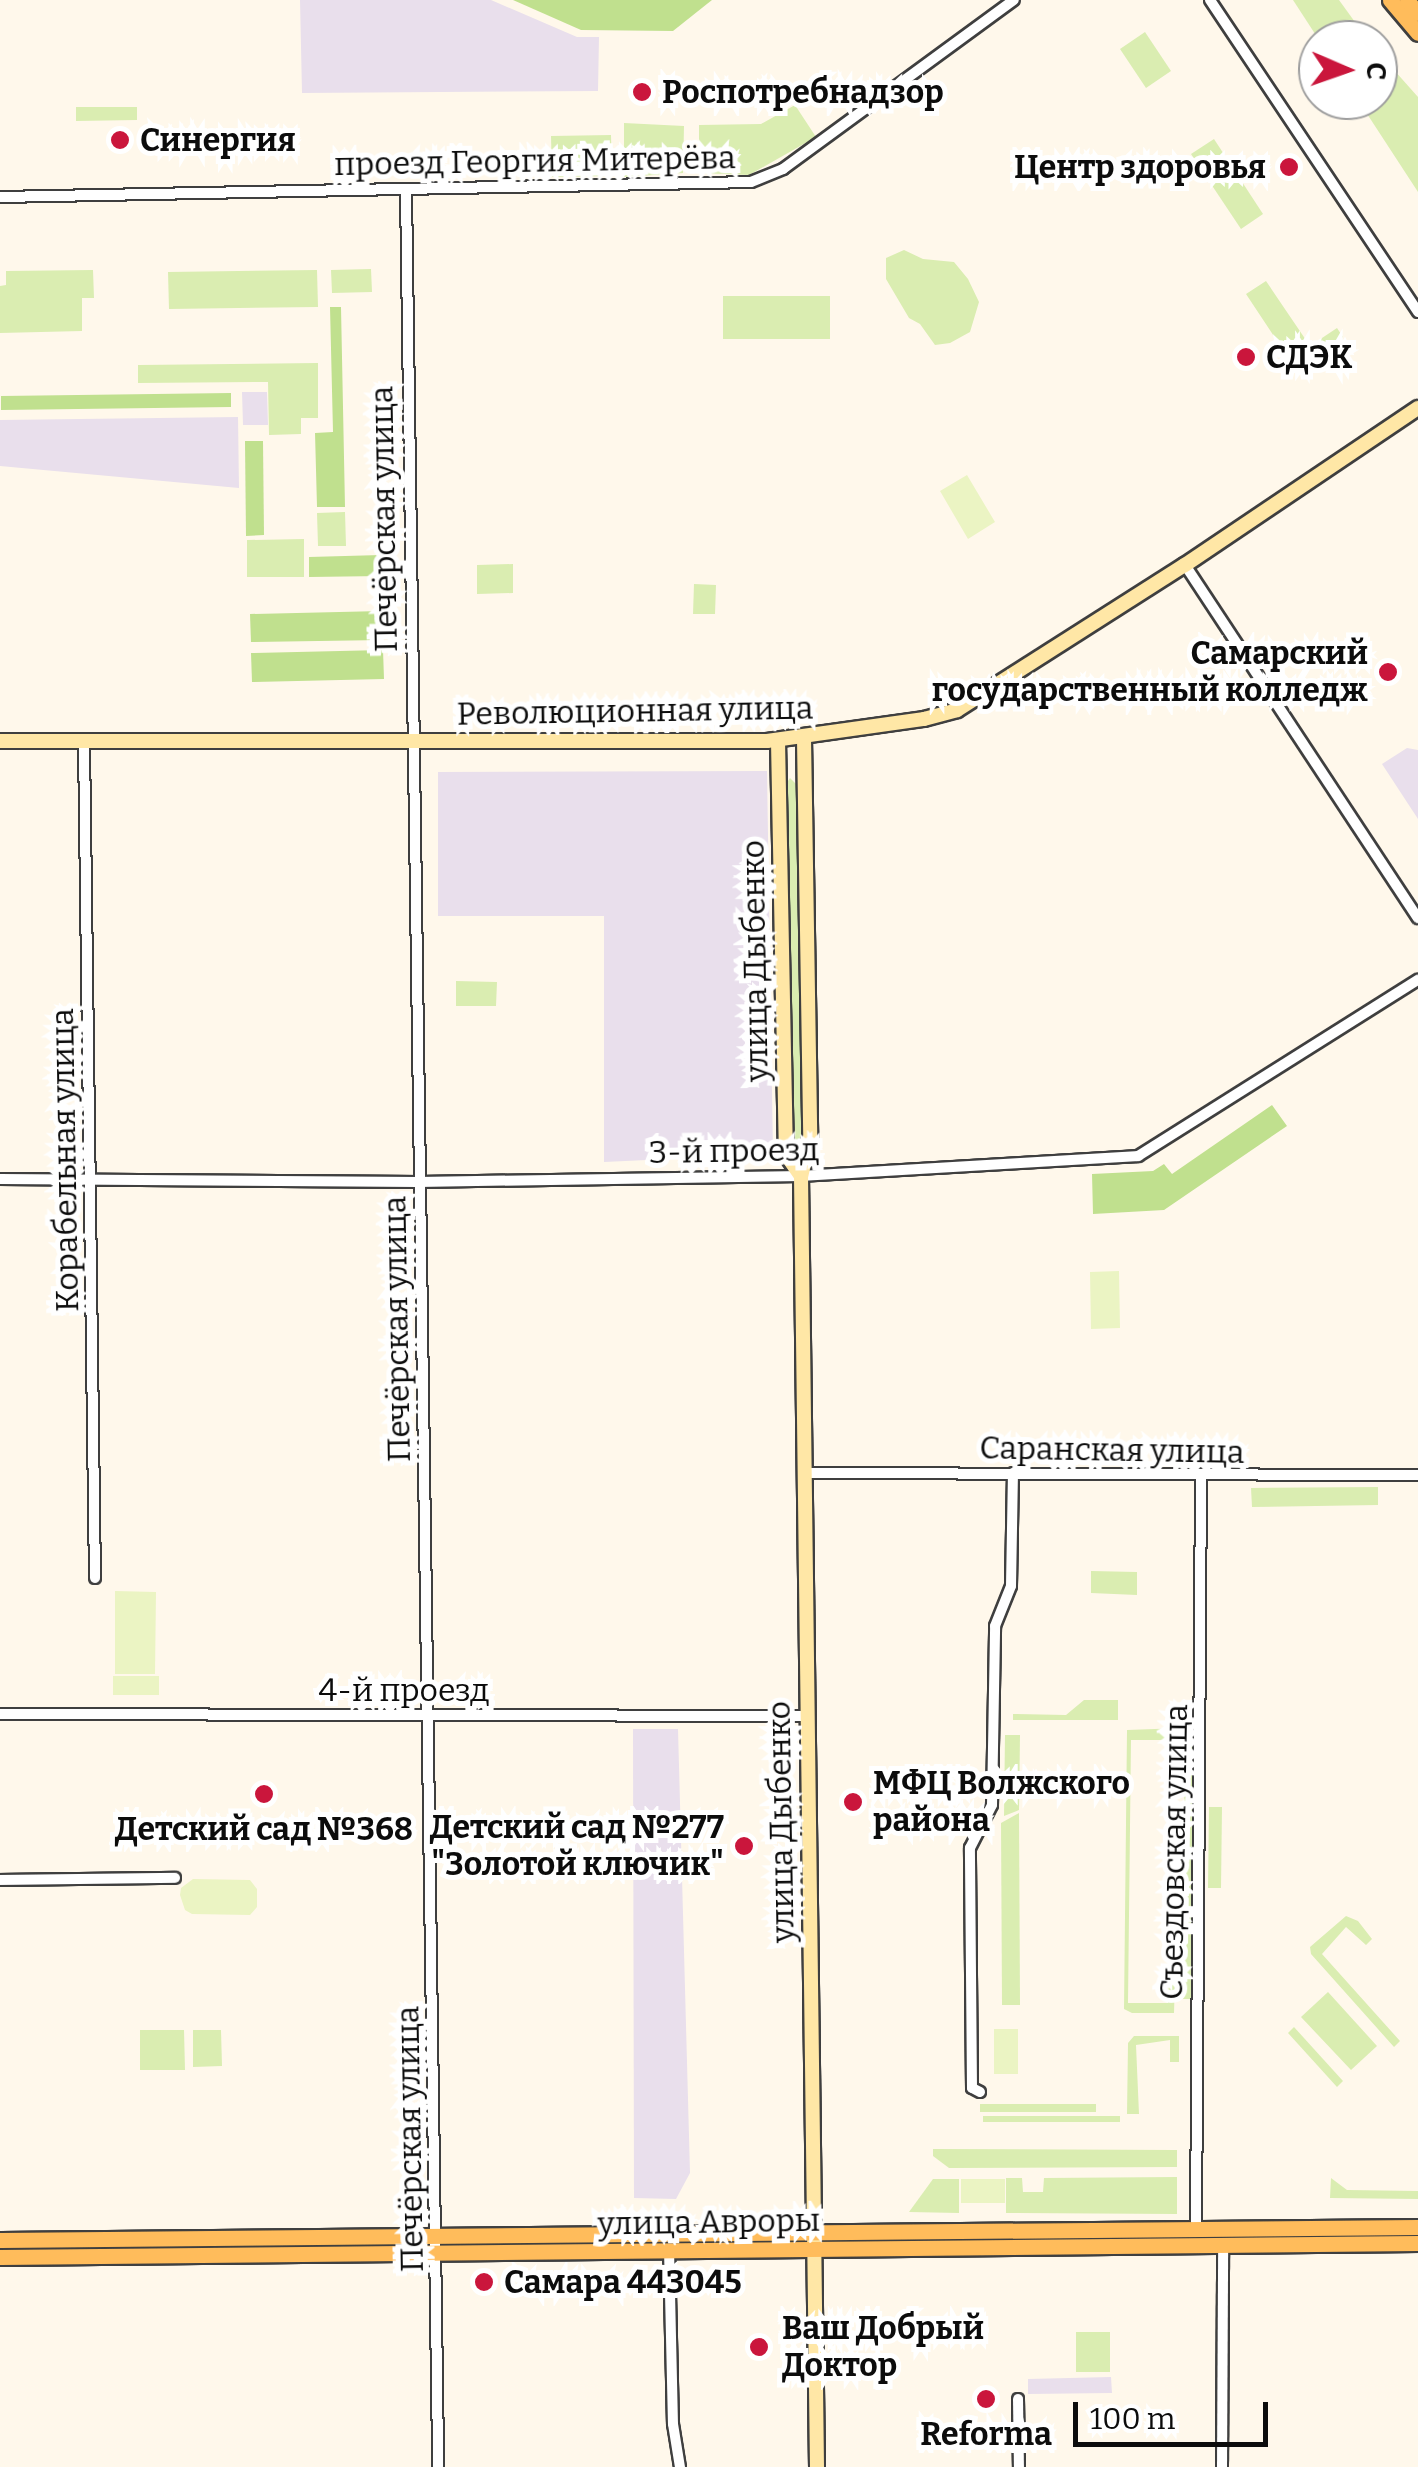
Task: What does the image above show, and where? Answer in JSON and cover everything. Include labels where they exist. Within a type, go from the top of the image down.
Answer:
[{"type":"main road","points":[[1390,0],[1418,33]]},
{"type":"main road","points":[[1408,0],[1418,13]]},
{"type":"main road","name":"Революционная улица","points":[[0,740],[778,741],[957,710],[1186,565],[1418,408]]},
{"type":"main road","name":"улица Дыбенко","points":[[804,739],[810,1138],[801,1176],[817,2467]]},
{"type":"main road","name":"улица Дыбенко","points":[[778,741],[786,1143],[787,1156],[801,1176]]},
{"type":"main road","name":"улица Авроры","points":[[0,2257],[436,2254],[1196,2229],[1418,2227]]},
{"type":"main road","name":"улица Авроры","points":[[0,2240],[436,2234],[1418,2243]]},
{"type":"street","name":"проезд Георгия Митерёва","points":[[0,197],[751,182],[783,170],[1014,0]]},
{"type":"street","points":[[1210,0],[1418,312]]},
{"type":"street","name":"Печёрская улица","points":[[406,190],[438,2467]]},
{"type":"street","points":[[1186,565],[1418,918]]},
{"type":"street","name":"Корабельная улица","points":[[84,740],[95,1578]]},
{"type":"street","name":"3-й проезд","points":[[0,1179],[418,1182],[801,1176],[1138,1156],[1418,980]]},
{"type":"street","name":"Саранская улица","points":[[804,1473],[1418,1475]]},
{"type":"street","points":[[980,2092],[972,2088],[970,1848],[992,1805],[995,1626],[1011,1586],[1014,1473]]},
{"type":"street","name":"Съездовская улица","points":[[1196,2229],[1201,1476]]},
{"type":"street","name":"4-й проезд","points":[[0,1714],[807,1716]]},
{"type":"street","points":[[0,1880],[176,1878]]},
{"type":"street","points":[[1222,2467],[1223,2244]]},
{"type":"street","points":[[669,2248],[672,2424],[680,2467]]},
{"type":"street","points":[[1018,2399],[1019,2467]]},
{"type":"shaded area","points":[[300,0],[491,0],[577,37],[599,37],[598,91],[302,93]]},
{"type":"shaded area","points":[[242,392],[267,392],[268,425],[243,425]]},
{"type":"shaded area","points":[[238,417],[239,488],[0,466],[0,420]]},
{"type":"shaded area","points":[[1407,748],[1418,750],[1418,819],[1382,764]]},
{"type":"shaded area","points":[[767,771],[773,1154],[604,1162],[604,916],[438,916],[438,772]]},
{"type":"shaded area","points":[[633,1729],[678,1729],[690,2173],[676,2199],[634,2198]]},
{"type":"shaded area","points":[[1111,2377],[1112,2393],[1028,2394],[1028,2379]]},
{"type":"green space","points":[[513,0],[712,0],[673,31],[581,30]]},
{"type":"green space","points":[[1293,0],[1339,0],[1354,20],[1306,20]]},
{"type":"green space","points":[[1145,32],[1171,71],[1146,88],[1120,49]]},
{"type":"green space","points":[[1398,74],[1418,97],[1418,192],[1371,120],[1398,120]]},
{"type":"green space","points":[[795,105],[816,137],[749,175],[699,173],[699,125],[761,124]]},
{"type":"green space","points":[[76,107],[137,107],[137,120],[76,121]]},
{"type":"green space","points":[[624,123],[684,126],[683,173],[624,177]]},
{"type":"green space","points":[[611,135],[612,176],[552,177],[551,136]]},
{"type":"green space","points":[[1214,139],[1263,214],[1241,229],[1191,154]]},
{"type":"green space","points":[[904,250],[923,259],[954,262],[968,279],[979,302],[970,332],[950,343],[935,345],[920,324],[909,318],[886,279],[886,258]]},
{"type":"green space","points":[[371,269],[372,292],[332,293],[331,270]]},
{"type":"green space","points":[[93,270],[94,298],[82,298],[82,331],[0,333],[0,286],[6,285],[6,271]]},
{"type":"green space","points":[[317,270],[318,307],[169,309],[168,272]]},
{"type":"green space","points":[[1266,281],[1310,346],[1337,328],[1343,337],[1316,355],[1320,362],[1313,367],[1298,345],[1285,353],[1246,294]]},
{"type":"green space","points":[[723,296],[830,296],[830,339],[723,339]]},
{"type":"green space","points":[[330,307],[341,307],[345,507],[317,507],[315,433],[333,432]]},
{"type":"green space","points":[[318,363],[318,418],[301,418],[301,434],[269,435],[268,382],[138,383],[138,365]]},
{"type":"green space","points":[[231,393],[231,407],[1,410],[1,396]]},
{"type":"green space","points":[[245,441],[263,441],[264,535],[246,536]]},
{"type":"green space","points":[[967,475],[995,522],[968,539],[940,491]]},
{"type":"green space","points":[[345,512],[346,546],[318,546],[317,513]]},
{"type":"green space","points":[[304,539],[304,577],[247,577],[247,540]]},
{"type":"green space","points":[[381,555],[382,576],[309,577],[309,557]]},
{"type":"green space","points":[[513,564],[513,593],[477,594],[477,565]]},
{"type":"green space","points":[[694,584],[716,585],[715,614],[693,614]]},
{"type":"green space","points":[[382,611],[383,640],[251,642],[250,614]]},
{"type":"green space","points":[[383,650],[384,679],[252,682],[251,653]]},
{"type":"green space","points":[[790,778],[796,784],[803,1146],[798,1152],[793,1146],[786,784]]},
{"type":"green space","points":[[456,981],[497,982],[496,1006],[456,1006]]},
{"type":"green space","points":[[1272,1105],[1287,1126],[1164,1210],[1093,1214],[1092,1174],[1153,1171],[1164,1164],[1172,1174]]},
{"type":"green space","points":[[1119,1271],[1120,1328],[1091,1329],[1090,1272]]},
{"type":"green space","points":[[1378,1487],[1378,1505],[1252,1507],[1251,1488]]},
{"type":"green space","points":[[1091,1571],[1137,1572],[1137,1595],[1091,1593]]},
{"type":"green space","points":[[115,1591],[156,1592],[155,1674],[115,1674]]},
{"type":"green space","points":[[113,1676],[159,1676],[159,1695],[113,1695]]},
{"type":"green space","points":[[1084,1700],[1118,1700],[1118,1720],[1013,1720],[1013,1714],[1066,1715]]},
{"type":"green space","points":[[1182,1728],[1182,1758],[1170,1757],[1169,1740],[1131,1740],[1128,2003],[1168,2003],[1169,1980],[1175,1980],[1174,2013],[1132,2013],[1124,2009],[1127,1730]]},
{"type":"green space","points":[[1005,1735],[1020,1735],[1019,1810],[1004,1816]]},
{"type":"green space","points":[[1185,1735],[1199,1735],[1194,1761],[1192,1999],[1182,1999]]},
{"type":"green space","points":[[1209,1807],[1222,1807],[1221,1888],[1208,1888]]},
{"type":"green space","points":[[1019,1813],[1020,2005],[1002,2005],[1001,1823]]},
{"type":"green space","points":[[193,1879],[250,1880],[257,1889],[257,1907],[250,1915],[192,1914],[185,1910],[180,1895],[181,1888]]},
{"type":"green space","points":[[1346,1916],[1358,1921],[1372,1939],[1366,1945],[1346,1927],[1322,1954],[1400,2041],[1394,2047],[1311,1954],[1310,1947]]},
{"type":"green space","points":[[1328,1992],[1377,2046],[1351,2070],[1301,2017]]},
{"type":"green space","points":[[1294,2027],[1343,2081],[1337,2087],[1288,2033]]},
{"type":"green space","points":[[994,2029],[1018,2029],[1018,2074],[994,2074]]},
{"type":"green space","points":[[140,2030],[184,2030],[185,2070],[140,2070]]},
{"type":"green space","points":[[193,2030],[221,2030],[222,2066],[193,2067]]},
{"type":"green space","points":[[1134,2036],[1179,2036],[1179,2062],[1170,2062],[1170,2040],[1136,2045],[1139,2114],[1127,2114],[1128,2043]]},
{"type":"green space","points":[[980,2104],[1096,2104],[1096,2112],[980,2112]]},
{"type":"green space","points":[[983,2116],[1120,2116],[1120,2122],[983,2122]]},
{"type":"green space","points":[[933,2149],[1177,2150],[1177,2167],[949,2168],[933,2156]]},
{"type":"green space","points":[[1177,2177],[1177,2214],[1006,2213],[1006,2178],[1022,2178],[1023,2192],[1043,2192],[1044,2178]]},
{"type":"green space","points":[[1331,2178],[1347,2190],[1418,2191],[1418,2199],[1330,2198]]},
{"type":"green space","points":[[933,2179],[959,2179],[959,2213],[909,2212]]},
{"type":"green space","points":[[961,2179],[1005,2179],[1005,2203],[961,2203]]},
{"type":"green space","points":[[1076,2332],[1110,2332],[1110,2372],[1076,2372]]},
{"type":"place","name":"Роспотребнадзор","points":[[642,92]]},
{"type":"place","name":"Синергия","points":[[120,140]]},
{"type":"place","name":"Центр здоровья","points":[[1289,167]]},
{"type":"place","name":"СДЭК","points":[[1246,357]]},
{"type":"place","name":"Самарский государственный колледж","points":[[1388,672]]},
{"type":"place","name":"Детский сад №368","points":[[264,1794]]},
{"type":"place","name":"МФЦ Волжского района","points":[[853,1802]]},
{"type":"place","name":"Детский сад №277 \"Золотой ключик\"","points":[[744,1846]]},
{"type":"place","name":"Самара 443045","points":[[484,2282]]},
{"type":"place","name":"Ваш Добрый Доктор","points":[[759,2347]]},
{"type":"place","name":"Reforma","points":[[986,2399]]}]
